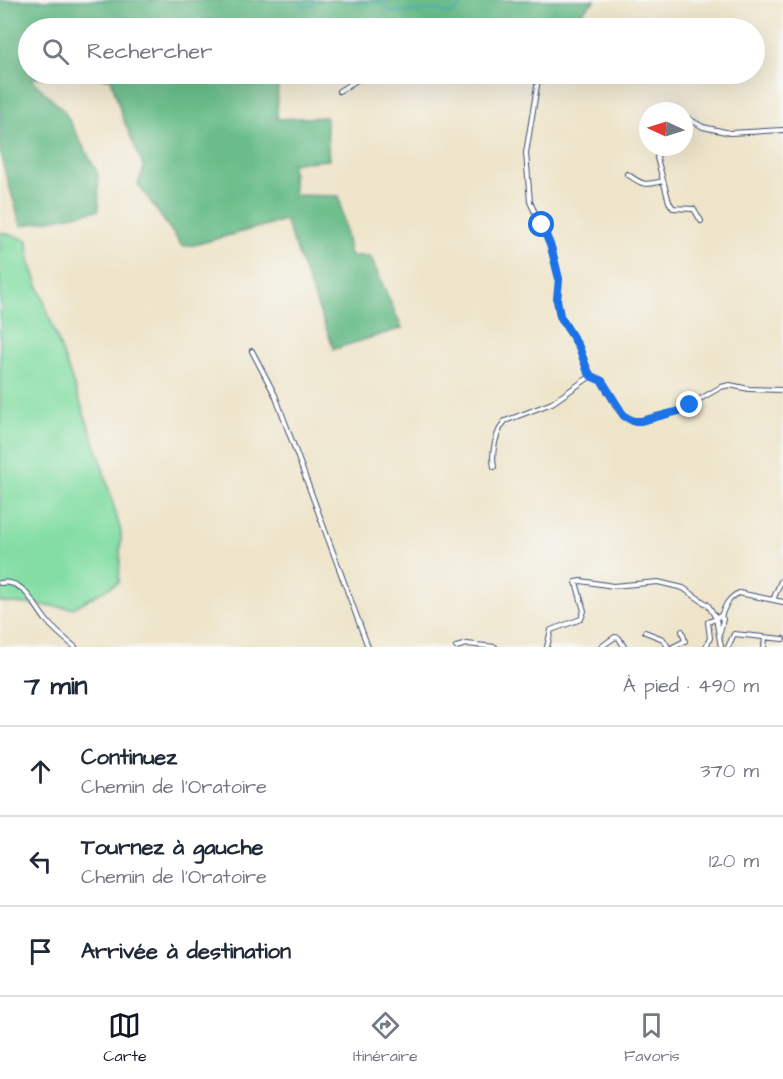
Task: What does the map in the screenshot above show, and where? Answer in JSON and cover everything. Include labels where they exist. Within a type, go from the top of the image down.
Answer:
[{"type":"street","points":[[339,91],[351,84]]},
{"type":"street","points":[[538,84],[526,153],[530,202],[551,247],[559,279],[557,305],[560,316],[579,347],[591,376],[602,381],[617,408],[633,421],[679,411],[721,387],[730,385],[749,389],[783,390]]},
{"type":"street","points":[[693,121],[703,127],[730,133],[783,130]]},
{"type":"street","points":[[658,156],[669,202],[673,208],[694,209],[701,220]]},
{"type":"street","points":[[627,174],[645,185],[663,181]]},
{"type":"street","points":[[252,351],[275,395],[368,647]]},
{"type":"street","points":[[494,467],[492,459],[495,446],[501,426],[506,420],[552,403],[591,376]]},
{"type":"street","points":[[773,600],[783,580]]},
{"type":"street","points":[[0,583],[9,581],[17,585],[28,595],[46,620],[75,647]]},
{"type":"street","points":[[547,647],[551,630],[579,621],[583,615],[577,581],[613,586],[667,583],[683,588],[703,600],[717,620],[721,647]]},
{"type":"street","points":[[706,647],[710,638],[708,622],[723,619],[721,616],[732,597],[740,593],[783,602]]},
{"type":"street","points":[[673,647],[685,641],[682,631]]},
{"type":"street","points":[[645,632],[663,639],[668,647]]},
{"type":"street","points":[[728,647],[734,634],[783,639]]},
{"type":"street","points":[[601,647],[615,637],[619,638],[624,647]]},
{"type":"street","points":[[764,647],[765,638]]},
{"type":"street","points":[[456,647],[467,644],[495,647]]},
{"type":"green space","points":[[0,0],[595,0],[576,18],[18,18],[18,84],[36,84],[64,111],[98,174],[99,210],[21,226],[0,154]]},
{"type":"green space","points":[[112,84],[278,84],[277,119],[326,117],[329,160],[292,163],[294,195],[339,196],[350,256],[370,256],[402,328],[334,349],[285,220],[194,245],[182,246],[138,184],[144,168],[122,116]]},
{"type":"green space","points":[[0,232],[28,240],[29,260],[99,455],[121,532],[119,582],[73,608],[0,602]]},
{"type":"waterway","points":[[299,0],[304,6],[314,4],[316,0]]},
{"type":"waterway","points":[[348,0],[359,3],[383,3],[392,12],[439,10],[447,14],[457,10],[465,0]]},
{"type":"route","points":[[542,225],[551,247],[559,279],[557,305],[560,316],[579,347],[587,370],[591,376],[602,381],[617,408],[633,421],[641,421],[679,411],[690,405]]}]
